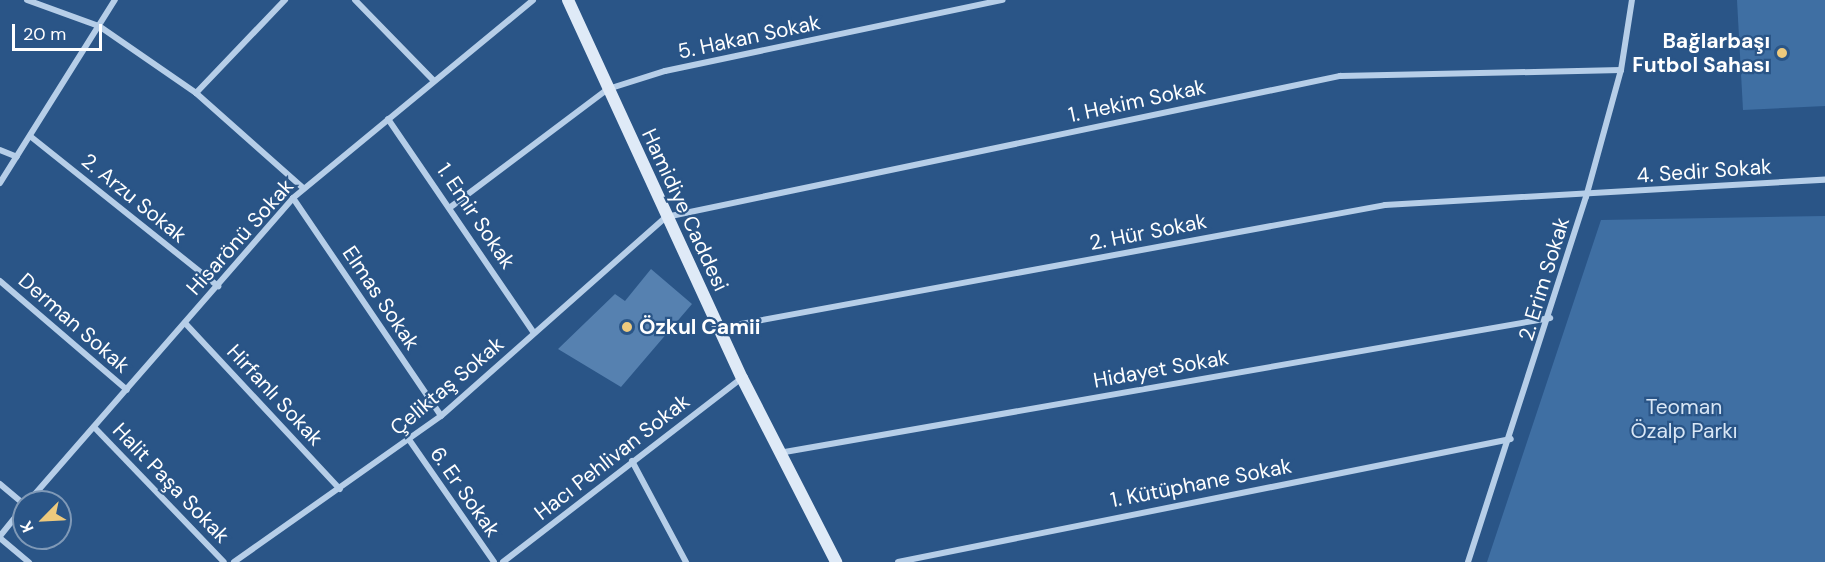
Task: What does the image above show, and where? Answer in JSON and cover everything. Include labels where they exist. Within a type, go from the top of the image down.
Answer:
[{"type":"main road","name":"Hamidiye Caddesi","points":[[568,0],[666,218],[742,378],[836,562]]},
{"type":"street","points":[[27,0],[99,26],[196,93],[304,189]]},
{"type":"street","points":[[0,183],[114,0]]},
{"type":"street","points":[[196,93],[285,0]]},
{"type":"street","points":[[355,0],[434,81]]},
{"type":"street","name":"Hisarönü Sokak","points":[[38,490],[293,198],[533,0]]},
{"type":"street","name":"5. Hakan Sokak","points":[[452,206],[608,89],[665,71],[1004,0]]},
{"type":"street","name":"2. Erim Sokak","points":[[1468,562],[1550,318],[1586,197],[1621,70],[1632,0]]},
{"type":"street","name":"1. Hekim Sokak","points":[[666,218],[1340,75],[1621,70]]},
{"type":"street","name":"1. Emir Sokak","points":[[388,119],[452,206],[534,333]]},
{"type":"street","name":"2. Arzu Sokak","points":[[30,136],[218,286]]},
{"type":"street","points":[[0,150],[17,157]]},
{"type":"street","name":"4. Sedir Sokak","points":[[1586,197],[1825,180]]},
{"type":"street","name":"2. Hür Sokak","points":[[719,328],[1385,205],[1586,197]]},
{"type":"street","name":"Elmas Sokak","points":[[293,198],[441,416]]},
{"type":"street","name":"Çeliktaş Sokak","points":[[234,562],[410,441],[666,218]]},
{"type":"street","name":"Derman Sokak","points":[[0,281],[127,390]]},
{"type":"street","name":"Hidayet Sokak","points":[[779,453],[1550,318]]},
{"type":"street","name":"Hirfanlı Sokak","points":[[185,323],[340,489]]},
{"type":"street","name":"Hacı Pehlivan Sokak","points":[[504,562],[742,378]]},
{"type":"street","name":"Halit Paşa Sokak","points":[[94,427],[224,562]]},
{"type":"street","name":"1. Kütüphane Sokak","points":[[898,562],[1510,439]]},
{"type":"street","name":"6. Er Sokak","points":[[410,441],[494,562]]},
{"type":"street","points":[[632,461],[686,562]]},
{"type":"street","points":[[0,484],[12,494]]},
{"type":"street","name":"Hisarönü Sokak","points":[[0,537],[12,521]]},
{"type":"street","points":[[0,537],[29,562]]},
{"type":"green space","name":"Bağlarbaşı Futbol Sahası","points":[[1737,0],[1825,0],[1825,106],[1743,110]]},
{"type":"green space","name":"Teoman Özalp Parkı","points":[[1825,216],[1825,562],[1487,562],[1601,220]]},
{"type":"building","name":"Özkul Camii","points":[[651,269],[692,304],[621,387],[558,349],[615,294],[625,301]]},
{"type":"place","name":"Bağlarbaşı Futbol Sahası","points":[[1782,53]]},
{"type":"place","name":"Özkul Camii","points":[[627,327]]}]
